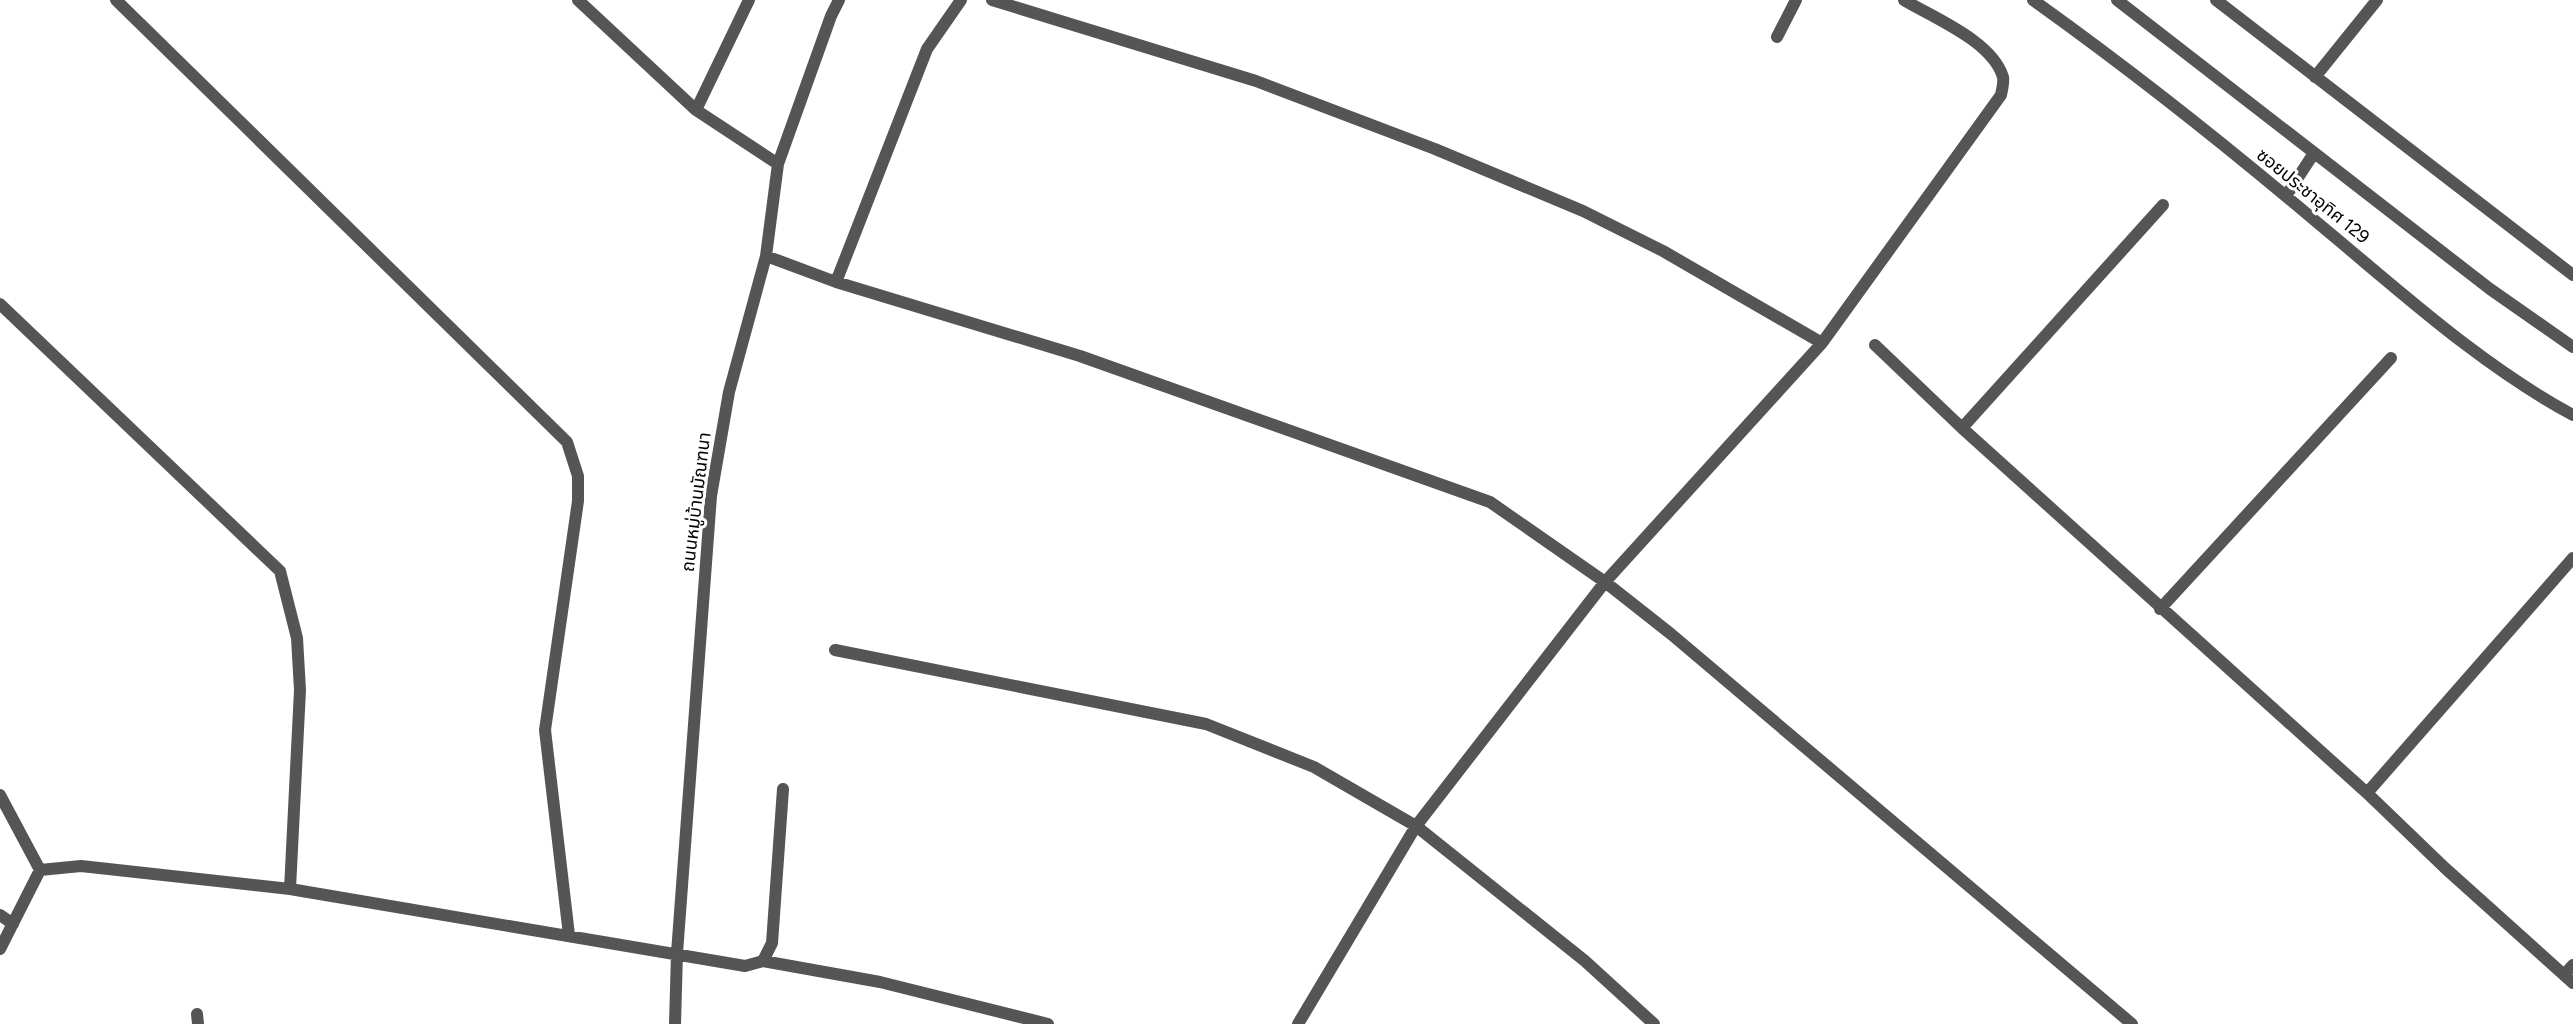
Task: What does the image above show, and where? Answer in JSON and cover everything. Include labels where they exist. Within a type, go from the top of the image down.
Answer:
[{"type":"street","points":[[116,0],[567,441],[578,476],[578,501],[545,730],[569,935]]},
{"type":"street","points":[[578,0],[696,110],[778,164]]},
{"type":"street","points":[[696,110],[749,0]]},
{"type":"street","name":"ถนนหมู่บ้านมัณฑนา","points":[[675,1024],[677,953],[711,496],[729,392],[766,256],[778,164],[831,16],[839,0]]},
{"type":"street","points":[[836,282],[927,48],[961,0]]},
{"type":"street","points":[[992,0],[1256,81],[1436,149],[1583,211],[1663,251],[1822,343]]},
{"type":"street","points":[[1777,36],[1796,0]]},
{"type":"street","points":[[1298,1024],[1416,826],[1605,582],[1822,343],[2001,95],[2004,79],[1995,61],[1980,45],[1904,0]]},
{"type":"street","name":"ซอยประชาอุทิศ 129","points":[[2033,0],[2076,31],[2286,196],[2434,320],[2496,366],[2573,415]]},
{"type":"street","name":"ซอยประชาอุทิศ 129","points":[[2117,0],[2490,289],[2573,347]]},
{"type":"street","points":[[2216,0],[2573,275]]},
{"type":"street","points":[[2315,77],[2377,0]]},
{"type":"street","points":[[2286,196],[2314,153]]},
{"type":"street","points":[[1962,428],[2163,206]]},
{"type":"street","points":[[766,256],[836,282],[1080,356],[1490,502],[1605,582],[1671,634],[2132,1024]]},
{"type":"street","points":[[0,304],[280,571],[297,638],[300,690],[290,890]]},
{"type":"street","points":[[1875,345],[2160,609],[2367,793],[2445,868],[2569,979],[2573,965]]},
{"type":"street","points":[[2160,609],[2391,358]]},
{"type":"street","points":[[2367,793],[2573,558]]},
{"type":"street","points":[[835,650],[1206,724],[1314,767],[1416,826],[1585,961],[1654,1024]]},
{"type":"street","points":[[763,961],[772,943],[783,789]]},
{"type":"street","points":[[0,795],[40,870]]},
{"type":"street","points":[[40,870],[81,866],[290,890],[745,966],[763,961],[880,982],[1048,1024]]},
{"type":"street","points":[[0,949],[40,870]]},
{"type":"street","points":[[0,915],[13,924]]}]
